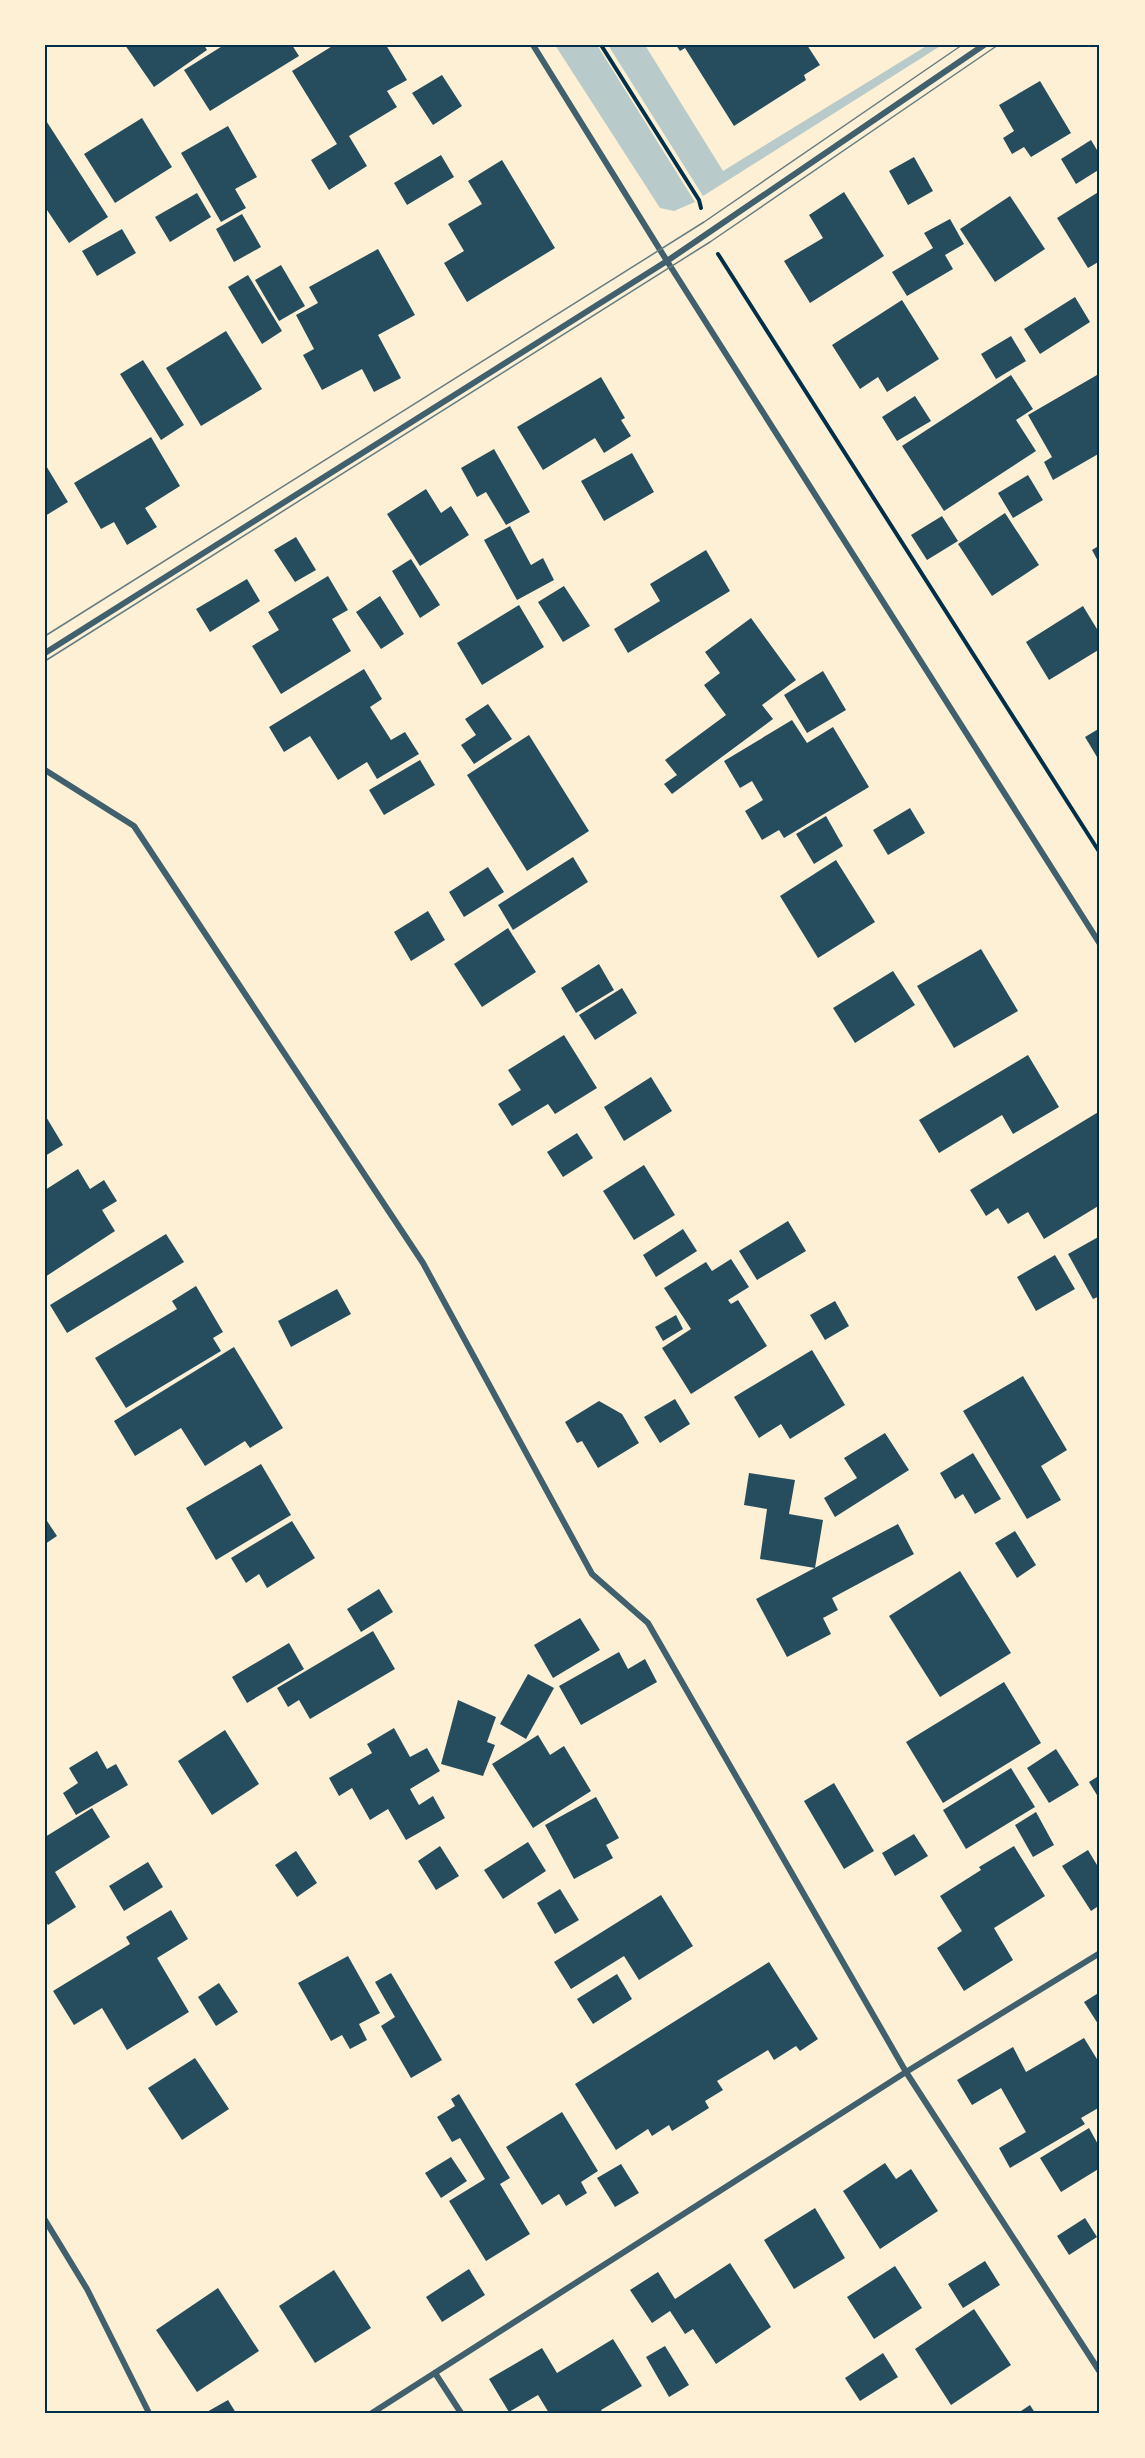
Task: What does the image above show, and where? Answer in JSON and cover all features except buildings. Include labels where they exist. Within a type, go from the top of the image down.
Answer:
[{"type":"street","points":[[533,45],[667,261],[1100,944]]},
{"type":"street","points":[[45,653],[667,261],[984,45]]},
{"type":"street","points":[[45,770],[134,826],[423,1263],[592,1574],[648,1623],[906,2073],[1100,2373]]},
{"type":"street","points":[[372,2413],[906,2073],[1100,1953]]},
{"type":"street","points":[[45,2220],[87,2289],[149,2413]]},
{"type":"street","points":[[435,2373],[461,2413]]},
{"type":"path","points":[[602,45],[699,200],[710,242],[1100,853]]},
{"type":"shaded area","points":[[555,45],[597,45],[695,202],[674,211],[660,208]]},
{"type":"shaded area","points":[[608,45],[645,45],[723,171],[928,45],[942,45],[703,196]]},
{"type":"tram line","points":[[45,636],[704,222],[962,45]]},
{"type":"tram line","points":[[45,661],[710,242],[998,45]]}]
